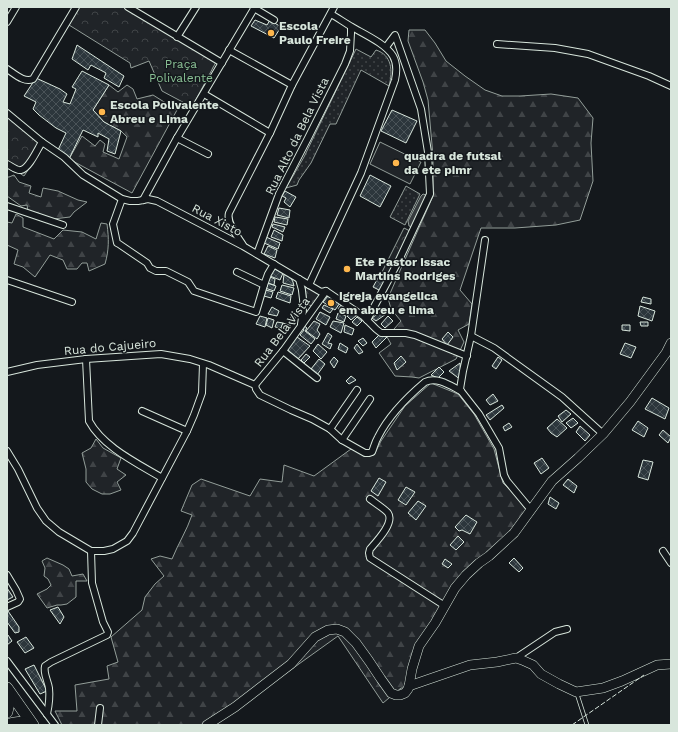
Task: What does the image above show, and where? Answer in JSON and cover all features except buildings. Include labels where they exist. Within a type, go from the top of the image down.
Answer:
[{"type":"highway","points":[[7,712],[10,703],[8,689]]},
{"type":"highway","points":[[8,689],[33,725]]},
{"type":"highway","points":[[9,723],[18,722],[29,725]]},
{"type":"street","points":[[7,22],[9,16],[16,7]]},
{"type":"street","points":[[7,70],[28,81],[35,77],[76,7]]},
{"type":"street","points":[[128,7],[135,9],[177,37],[222,63]]},
{"type":"street","points":[[177,37],[196,7]]},
{"type":"street","points":[[8,116],[64,157],[83,175],[122,199],[130,201],[143,200],[177,138],[255,7],[274,20]]},
{"type":"street","points":[[204,94],[270,133],[292,85],[334,7]]},
{"type":"street","points":[[309,285],[361,173],[395,80],[396,73],[396,66],[393,57],[386,47],[331,14]]},
{"type":"street","name":"Rua Alto da Bela Vista","points":[[257,254],[279,194],[345,64],[350,51],[351,27]]},
{"type":"street","points":[[365,318],[399,260],[430,194],[428,152],[421,109],[395,35],[386,47]]},
{"type":"street","points":[[497,44],[555,48],[588,54],[649,76],[671,86]]},
{"type":"street","points":[[229,50],[292,85]]},
{"type":"street","name":"Rua Xisto","points":[[243,246],[227,218],[270,133]]},
{"type":"street","points":[[177,138],[208,154]]},
{"type":"street","points":[[7,164],[18,170],[24,169],[28,166],[42,142]]},
{"type":"street","points":[[122,199],[113,224],[118,243],[147,263],[150,268],[156,271],[166,271],[188,282],[194,291],[256,312],[268,274],[274,264]]},
{"type":"street","name":"Rua Xisto","points":[[143,200],[152,199],[243,246]]},
{"type":"street","points":[[7,206],[63,225]]},
{"type":"street","points":[[485,240],[471,336],[460,389],[479,414],[496,442],[499,448],[506,481],[531,510]]},
{"type":"street","points":[[243,246],[321,292],[326,291],[365,318],[381,333],[406,333],[415,335],[467,356]]},
{"type":"street","points":[[237,272],[264,285]]},
{"type":"street","points":[[299,279],[303,311],[300,328]]},
{"type":"street","points":[[7,280],[72,302]]},
{"type":"street","name":"Rua Bela Vista","points":[[255,385],[283,351],[326,291]]},
{"type":"street","points":[[471,336],[494,348],[562,397],[603,434]]},
{"type":"street","points":[[207,725],[235,707],[285,669],[315,637],[328,630],[345,632],[356,643],[391,693],[400,695],[404,693],[409,686],[412,669],[419,646],[435,623],[455,588],[466,575],[514,533],[552,480],[603,434],[630,402],[666,353],[671,343]]},
{"type":"street","points":[[283,351],[318,378]]},
{"type":"street","name":"Rua do Cajueiro","points":[[7,372],[86,359],[161,354],[190,359],[209,365],[255,385],[260,395],[312,419],[330,429],[342,440],[365,453],[372,452],[377,438],[388,420],[408,396],[425,382],[434,380],[448,384],[461,392]]},
{"type":"street","points":[[86,359],[89,421],[93,428],[109,445],[130,460],[162,478]]},
{"type":"street","points":[[7,452],[18,469],[46,521],[59,532],[91,551],[113,549],[127,541],[133,534],[187,431],[202,393],[203,364]]},
{"type":"street","points":[[330,429],[357,390]]},
{"type":"street","points":[[342,440],[370,399]]},
{"type":"street","points":[[142,411],[187,431]]},
{"type":"street","points":[[370,499],[388,513],[390,520],[388,526],[370,550],[370,558],[445,606]]},
{"type":"street","points":[[47,714],[50,696],[48,680],[44,670],[45,666],[107,635],[108,632],[103,622],[92,583],[91,551]]},
{"type":"street","points":[[663,551],[671,563]]},
{"type":"street","points":[[7,574],[20,599],[18,602],[7,607]]},
{"type":"street","points":[[409,686],[470,665],[516,658],[555,632],[567,629]]},
{"type":"street","points":[[516,658],[533,665],[541,674],[576,692],[603,688],[657,665],[671,664]]},
{"type":"street","points":[[7,661],[55,725]]},
{"type":"street","points":[[98,725],[100,708]]},
{"type":"lane","points":[[576,692],[587,725]]},
{"type":"green space","name":"Praça Polivalente","points":[[79,7],[125,7],[216,62],[192,107],[162,91],[149,61],[131,68],[130,63],[69,25]]},
{"type":"green space","points":[[409,30],[425,30],[446,61],[485,90],[502,96],[551,94],[578,98],[593,118],[591,143],[593,181],[580,220],[556,225],[515,228],[481,228],[460,290],[472,304],[469,324],[458,330],[464,342],[456,359],[419,378],[395,376],[379,353],[391,344],[387,337],[401,321],[391,309],[388,298],[433,196],[433,156],[428,100],[408,41]]},
{"type":"green space","points":[[356,49],[371,57],[376,50],[385,56],[391,69],[389,86],[361,70],[336,124],[330,124],[311,163],[297,185],[286,188],[304,157]]},
{"type":"green space","points":[[109,85],[118,92],[127,85],[133,89],[137,99],[153,95],[177,110],[132,193],[69,159],[82,136],[95,146],[100,140],[105,144],[103,152],[119,159],[127,137],[121,131],[104,122],[93,110]]},
{"type":"green space","points":[[7,114],[46,143],[24,176],[7,165]]},
{"type":"green space","name":"quadra de futsal da ete pimr","points":[[380,142],[421,162],[410,184],[370,164]]},
{"type":"green space","points":[[14,175],[19,182],[31,186],[29,193],[41,197],[43,188],[58,191],[78,200],[87,202],[70,217],[53,219],[28,211],[27,205],[21,206],[7,196],[7,177]]},
{"type":"green space","points":[[406,186],[420,194],[405,225],[390,217]]},
{"type":"green space","points":[[16,214],[23,218],[23,227],[54,239],[63,230],[82,232],[96,239],[101,223],[107,224],[108,244],[105,264],[89,271],[87,263],[82,263],[77,269],[67,269],[63,260],[50,255],[35,277],[23,267],[14,264],[18,250],[7,245],[7,222],[12,223]]},
{"type":"green space","points":[[404,228],[410,231],[388,277],[381,274]]},
{"type":"green space","points":[[305,285],[322,295],[312,306],[307,304]]},
{"type":"green space","points":[[431,383],[458,394],[474,414],[494,449],[503,483],[529,508],[509,533],[464,573],[421,642],[408,688],[401,688],[383,703],[338,636],[250,699],[204,725],[62,725],[55,711],[77,711],[75,685],[109,679],[107,666],[118,662],[111,637],[142,610],[145,597],[155,584],[164,576],[151,559],[160,556],[172,559],[192,515],[181,511],[192,485],[201,479],[250,496],[260,479],[282,482],[284,465],[314,476],[351,449],[374,455],[381,441],[405,406]]},
{"type":"green space","points":[[96,439],[103,448],[121,458],[117,469],[126,475],[117,482],[121,490],[110,494],[102,494],[92,489],[86,482],[86,469],[82,453],[91,448]]},
{"type":"green space","points":[[47,558],[69,569],[72,576],[83,574],[87,581],[76,581],[76,597],[67,604],[47,608],[37,594],[47,589],[51,585],[48,579],[44,576],[45,568],[42,561]]},
{"type":"shaded area","points":[[423,194],[427,197],[412,227],[409,226],[408,221]]},
{"type":"fence","points":[[572,725],[644,675]]},
{"type":"place","name":"Escola Paulo Freire","points":[[271,33]]},
{"type":"place","name":"Escola Polivalente Abreu e Lima","points":[[102,112]]},
{"type":"place","name":"quadra de futsal da ete pimr","points":[[396,163]]},
{"type":"place","name":"Ete Pastor issac Martins Rodriges","points":[[347,269]]},
{"type":"place","name":"Igreja evangelica em abreu e lima","points":[[331,303]]}]
